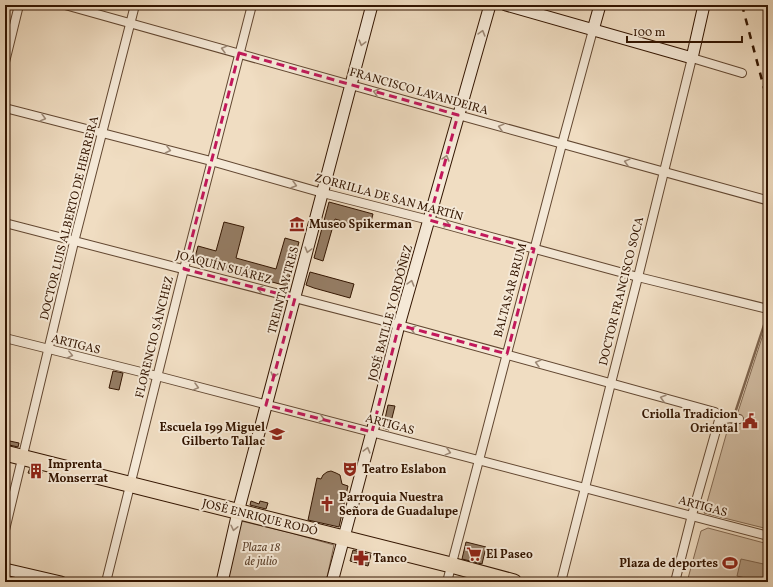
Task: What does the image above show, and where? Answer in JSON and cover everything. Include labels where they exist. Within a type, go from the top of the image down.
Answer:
[{"type":"highway","name":"JOSÉ ENRIQUE RODÓ","points":[[5,453],[514,582]]},
{"type":"street","points":[[5,62],[19,5]]},
{"type":"street","name":"FRANCISCO LAVANDEIRA","points":[[65,5],[766,200]]},
{"type":"street","name":"DOCTOR LUIS ALBERTO DE HERRERA","points":[[5,530],[74,242],[135,5]]},
{"type":"street","name":"FLORENCIO SÁNCHEZ","points":[[106,582],[211,161],[252,5]]},
{"type":"street","name":"TREINTA Y TRES","points":[[222,582],[238,512],[372,5]]},
{"type":"street","name":"JOSÉ BATLLE Y ORDÓÑEZ","points":[[332,582],[399,325],[490,5]]},
{"type":"street","points":[[506,5],[742,73]]},
{"type":"street","name":"BALTASAR BRUM","points":[[447,582],[534,249],[600,5]]},
{"type":"street","name":"DOCTOR FRANCISCO SOCA","points":[[561,582],[610,383],[638,278],[704,5]]},
{"type":"street","name":"ZORRILLA DE SAN MARTÍN","points":[[5,108],[211,161],[323,193],[429,220],[638,278],[768,309]]},
{"type":"street","name":"JOAQUÍN SUÁREZ","points":[[5,224],[184,269],[507,354],[714,412],[718,416],[719,420]]},
{"type":"street","name":"ARTIGAS","points":[[5,338],[157,376],[768,536]]},
{"type":"street","points":[[675,582],[719,420],[731,418],[739,419]]},
{"type":"street","points":[[5,568],[61,582]]},
{"type":"highlighted area","points":[[239,53],[458,115],[429,220],[534,249],[507,354],[399,325],[372,432],[266,405],[295,298],[184,269]]},
{"type":"green space","name":"Criolla Tradicion Oriental","points":[[768,319],[768,529],[704,513],[728,428],[737,415]]},
{"type":"green space","name":"Plaza 18 de julio","points":[[241,521],[334,545],[326,582],[226,582]]},
{"type":"green space","name":"Plaza de deportes","points":[[708,528],[768,544],[768,582],[687,582],[701,531]]},
{"type":"shaded area","points":[[741,559],[768,565],[768,582],[737,576]]},
{"type":"building","points":[[329,202],[373,214],[369,229],[335,219],[323,261],[314,258]]},
{"type":"building","points":[[224,222],[244,227],[236,258],[276,269],[285,238],[299,242],[287,286],[194,261],[198,246],[216,251]]},
{"type":"building","points":[[310,272],[354,284],[350,298],[306,285]]},
{"type":"building","points":[[113,371],[123,373],[119,390],[109,388]]},
{"type":"building","points":[[388,405],[395,406],[389,430],[383,428]]},
{"type":"building","points":[[5,440],[19,443],[18,447],[5,444]]},
{"type":"building","name":"Imprenta Monserrat","points":[[30,468],[42,472],[41,476],[28,473]]},
{"type":"building","name":"Parroquia Nuestra Señora de Guadalupe","points":[[331,471],[340,475],[342,484],[348,486],[339,527],[308,520],[317,478],[321,479],[323,475]]},
{"type":"building","points":[[251,501],[259,504],[260,501],[268,503],[266,509],[250,505]]},
{"type":"building","name":"El Paseo","points":[[466,542],[486,547],[482,564],[462,559]]},
{"type":"building","name":"Tanco","points":[[353,550],[371,555],[368,566],[350,561]]},
{"type":"waterway","points":[[736,410],[768,313]]},
{"type":"railway","points":[[742,5],[768,103]]},
{"type":"place","name":"Museo Spikerman","points":[[297,224]]},
{"type":"place","name":"Criolla Tradicion Oriental","points":[[750,421]]},
{"type":"place","name":"Escuela 199 Miguel Gilberto Tallac","points":[[277,434]]},
{"type":"place","name":"Teatro Eslabon","points":[[350,469]]},
{"type":"place","name":"Imprenta Monserrat","points":[[36,471]]},
{"type":"place","name":"Parroquia Nuestra Señora de Guadalupe","points":[[327,504]]},
{"type":"place","name":"El Paseo","points":[[474,554]]},
{"type":"place","name":"Tanco","points":[[361,558]]},
{"type":"place","name":"Plaza de deportes","points":[[730,563]]}]
